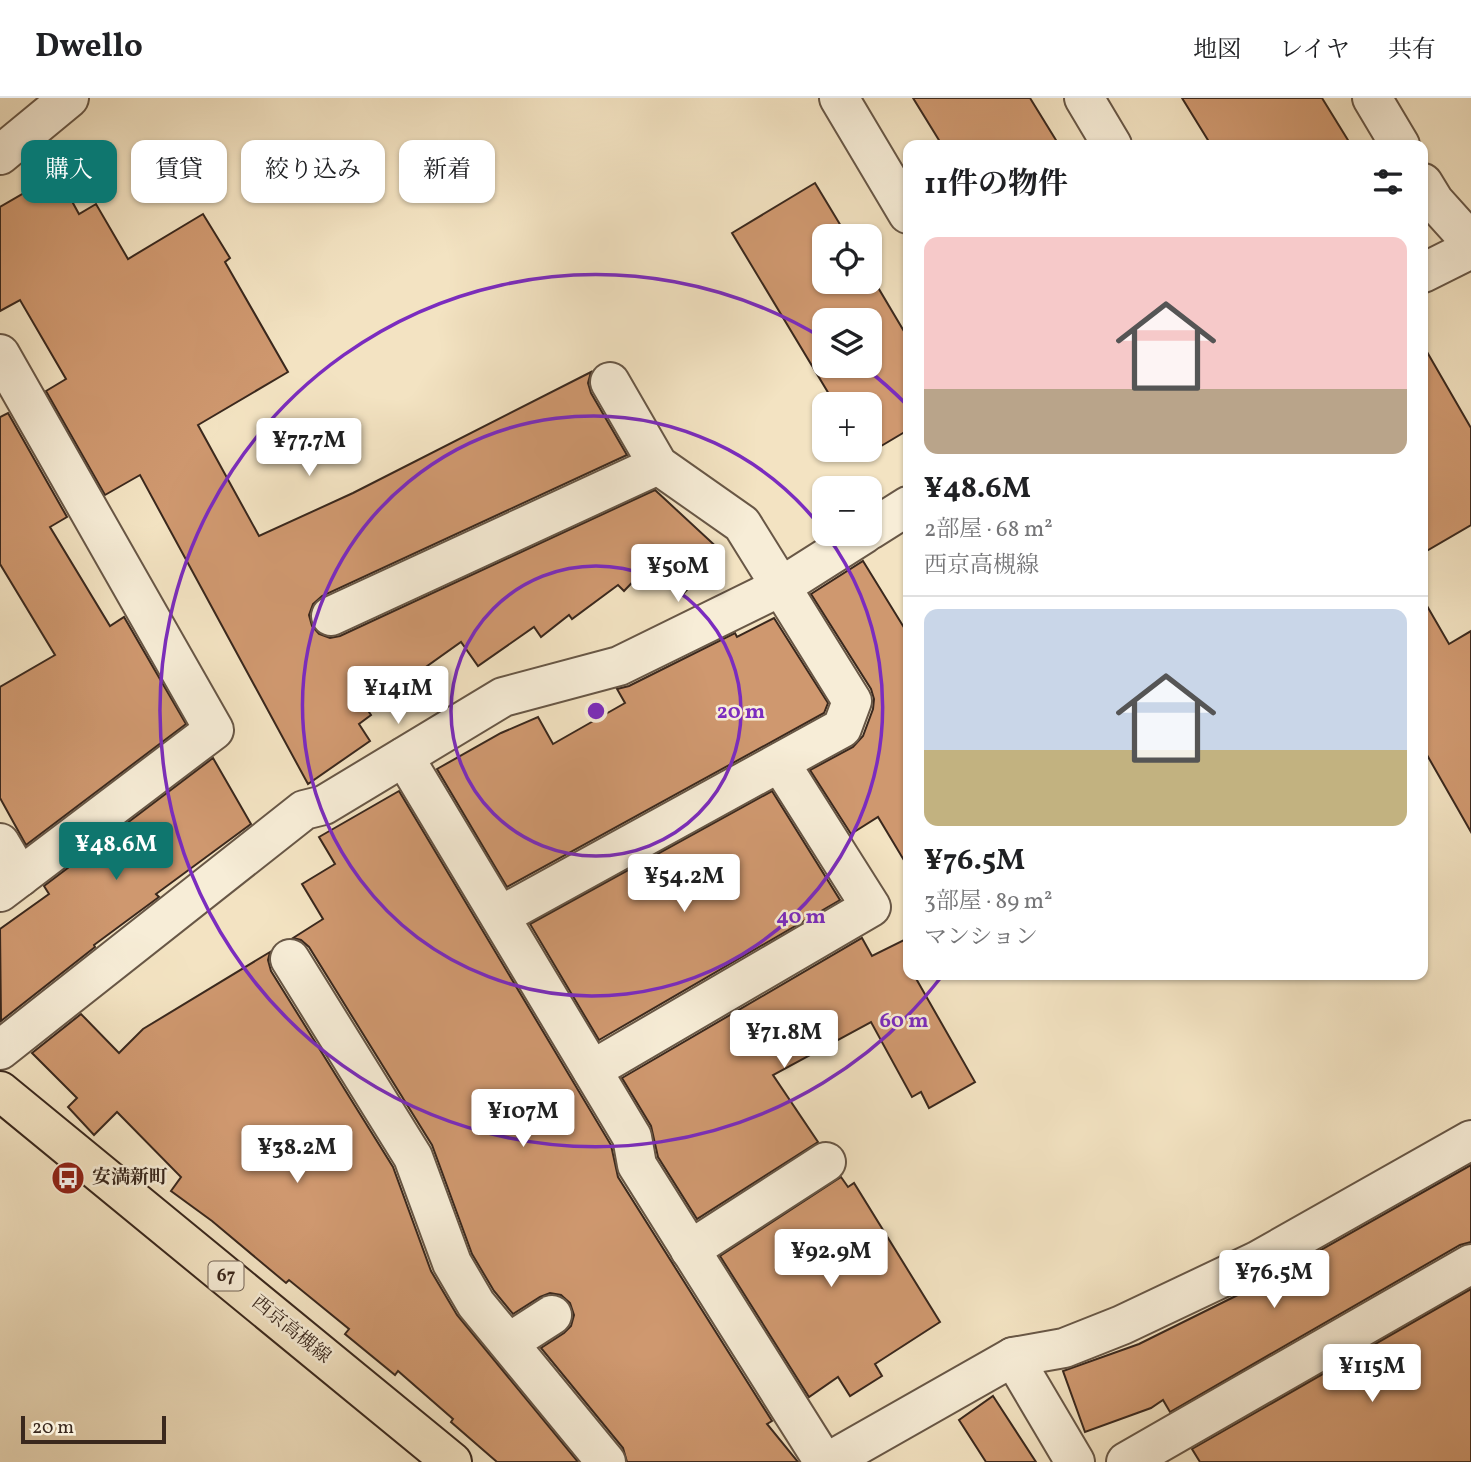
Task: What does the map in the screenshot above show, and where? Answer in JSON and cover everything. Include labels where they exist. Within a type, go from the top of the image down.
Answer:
[{"type":"main road","name":"西京高槻線","points":[[0,1091],[452,1462]]},
{"type":"street","points":[[0,155],[69,98]]},
{"type":"street","points":[[839,98],[903,206]]},
{"type":"street","points":[[1084,98],[1109,140]]},
{"type":"street","points":[[1372,98],[1397,140]]},
{"type":"street","points":[[1428,191],[1471,242]]},
{"type":"street","points":[[1428,270],[1471,249]]},
{"type":"street","points":[[0,354],[214,730],[10,884],[0,844]]},
{"type":"street","points":[[500,916],[842,728],[852,701],[742,524],[658,465],[610,383]]},
{"type":"street","points":[[331,616],[658,465]]},
{"type":"street","points":[[882,522],[903,509]]},
{"type":"street","points":[[0,1050],[304,810],[324,805],[503,697],[619,666],[782,586],[845,546]]},
{"type":"street","points":[[404,757],[632,1137],[637,1165],[826,1462],[1013,1357],[1064,1348],[1122,1325],[1257,1261],[1471,1140]]},
{"type":"street","points":[[592,1070],[871,907],[780,763]]},
{"type":"street","points":[[290,959],[413,1157],[452,1263],[476,1304],[510,1342],[606,1462]]},
{"type":"street","points":[[690,1250],[827,1162]]},
{"type":"street","points":[[1126,1462],[1471,1264]]},
{"type":"street","points":[[510,1342],[552,1315]]},
{"type":"street","points":[[1013,1357],[1074,1462]]},
{"type":"building","points":[[913,98],[1030,98],[1056,140],[939,140]]},
{"type":"building","points":[[1182,98],[1322,98],[1348,140],[1208,140]]},
{"type":"building","points":[[815,183],[840,224],[812,224],[812,294],[882,294],[903,330],[903,433],[882,445],[882,392],[828,392],[819,378],[882,378],[882,308],[812,308],[812,366],[732,233]]},
{"type":"building","points":[[21,195],[21,203],[73,203],[79,214],[96,204],[128,259],[203,214],[230,258],[225,262],[288,372],[198,425],[259,536],[353,493],[591,372],[588,383],[591,393],[627,455],[322,596],[313,604],[309,615],[312,626],[319,634],[330,638],[340,636],[655,490],[722,552],[683,594],[650,564],[624,591],[618,585],[572,619],[569,615],[541,637],[534,627],[478,666],[461,642],[367,709],[371,715],[359,724],[370,741],[308,784],[140,475],[105,495],[46,391],[66,379],[20,300],[0,311],[0,207]]},
{"type":"building","points":[[1428,354],[1471,428],[1471,525],[1428,550]]},
{"type":"building","points":[[8,413],[67,517],[50,527],[110,626],[124,617],[186,724],[26,845],[0,798],[0,687],[55,655],[0,564],[0,417]]},
{"type":"building","points":[[863,561],[903,626],[903,859],[878,817],[851,834],[810,770],[853,747],[863,736],[874,699],[871,689],[811,594]]},
{"type":"building","points":[[1428,608],[1449,644],[1471,631],[1471,832],[1428,757]]},
{"type":"building","points":[[774,618],[828,703],[824,713],[507,887],[437,769],[501,733],[538,717],[553,744],[625,703],[617,689],[629,686],[735,633],[737,637]]},
{"type":"building","points":[[213,758],[251,824],[156,894],[159,897],[94,945],[95,947],[1,1021],[0,929],[49,894],[44,886]]},
{"type":"building","points":[[399,791],[611,1145],[618,1177],[772,1421],[767,1424],[798,1462],[627,1462],[623,1448],[541,1348],[571,1326],[574,1315],[570,1303],[561,1295],[550,1293],[513,1314],[494,1291],[472,1254],[432,1145],[309,947],[301,940],[293,938],[323,919],[302,884],[335,864],[319,837]]},
{"type":"building","points":[[772,791],[840,900],[599,1040],[530,924]]},
{"type":"building","points":[[862,938],[872,956],[903,940],[903,980],[917,980],[975,1082],[929,1108],[921,1092],[912,1097],[871,1022],[773,1075],[818,1142],[697,1219],[658,1157],[651,1126],[622,1078]]},
{"type":"building","points":[[270,952],[268,960],[271,971],[393,1167],[431,1271],[457,1315],[578,1462],[497,1462],[398,1371],[395,1375],[345,1334],[349,1329],[289,1280],[286,1283],[212,1221],[171,1191],[181,1177],[117,1112],[94,1135],[68,1107],[77,1098],[32,1053],[81,1014],[119,1053],[143,1029]]},
{"type":"building","points":[[1471,1165],[1471,1242],[1460,1245],[1170,1412],[1163,1400],[1151,1408],[1085,1432],[1063,1371],[1139,1344],[1266,1281]]},
{"type":"building","points":[[841,1177],[848,1187],[854,1183],[940,1322],[875,1364],[882,1376],[850,1396],[838,1377],[809,1397],[720,1256]]},
{"type":"building","points":[[1471,1289],[1471,1462],[1200,1462],[1192,1449]]},
{"type":"building","points":[[993,1396],[1036,1462],[986,1462],[959,1420]]},
{"type":"place","name":"安満新町","points":[[68,1178]]}]
